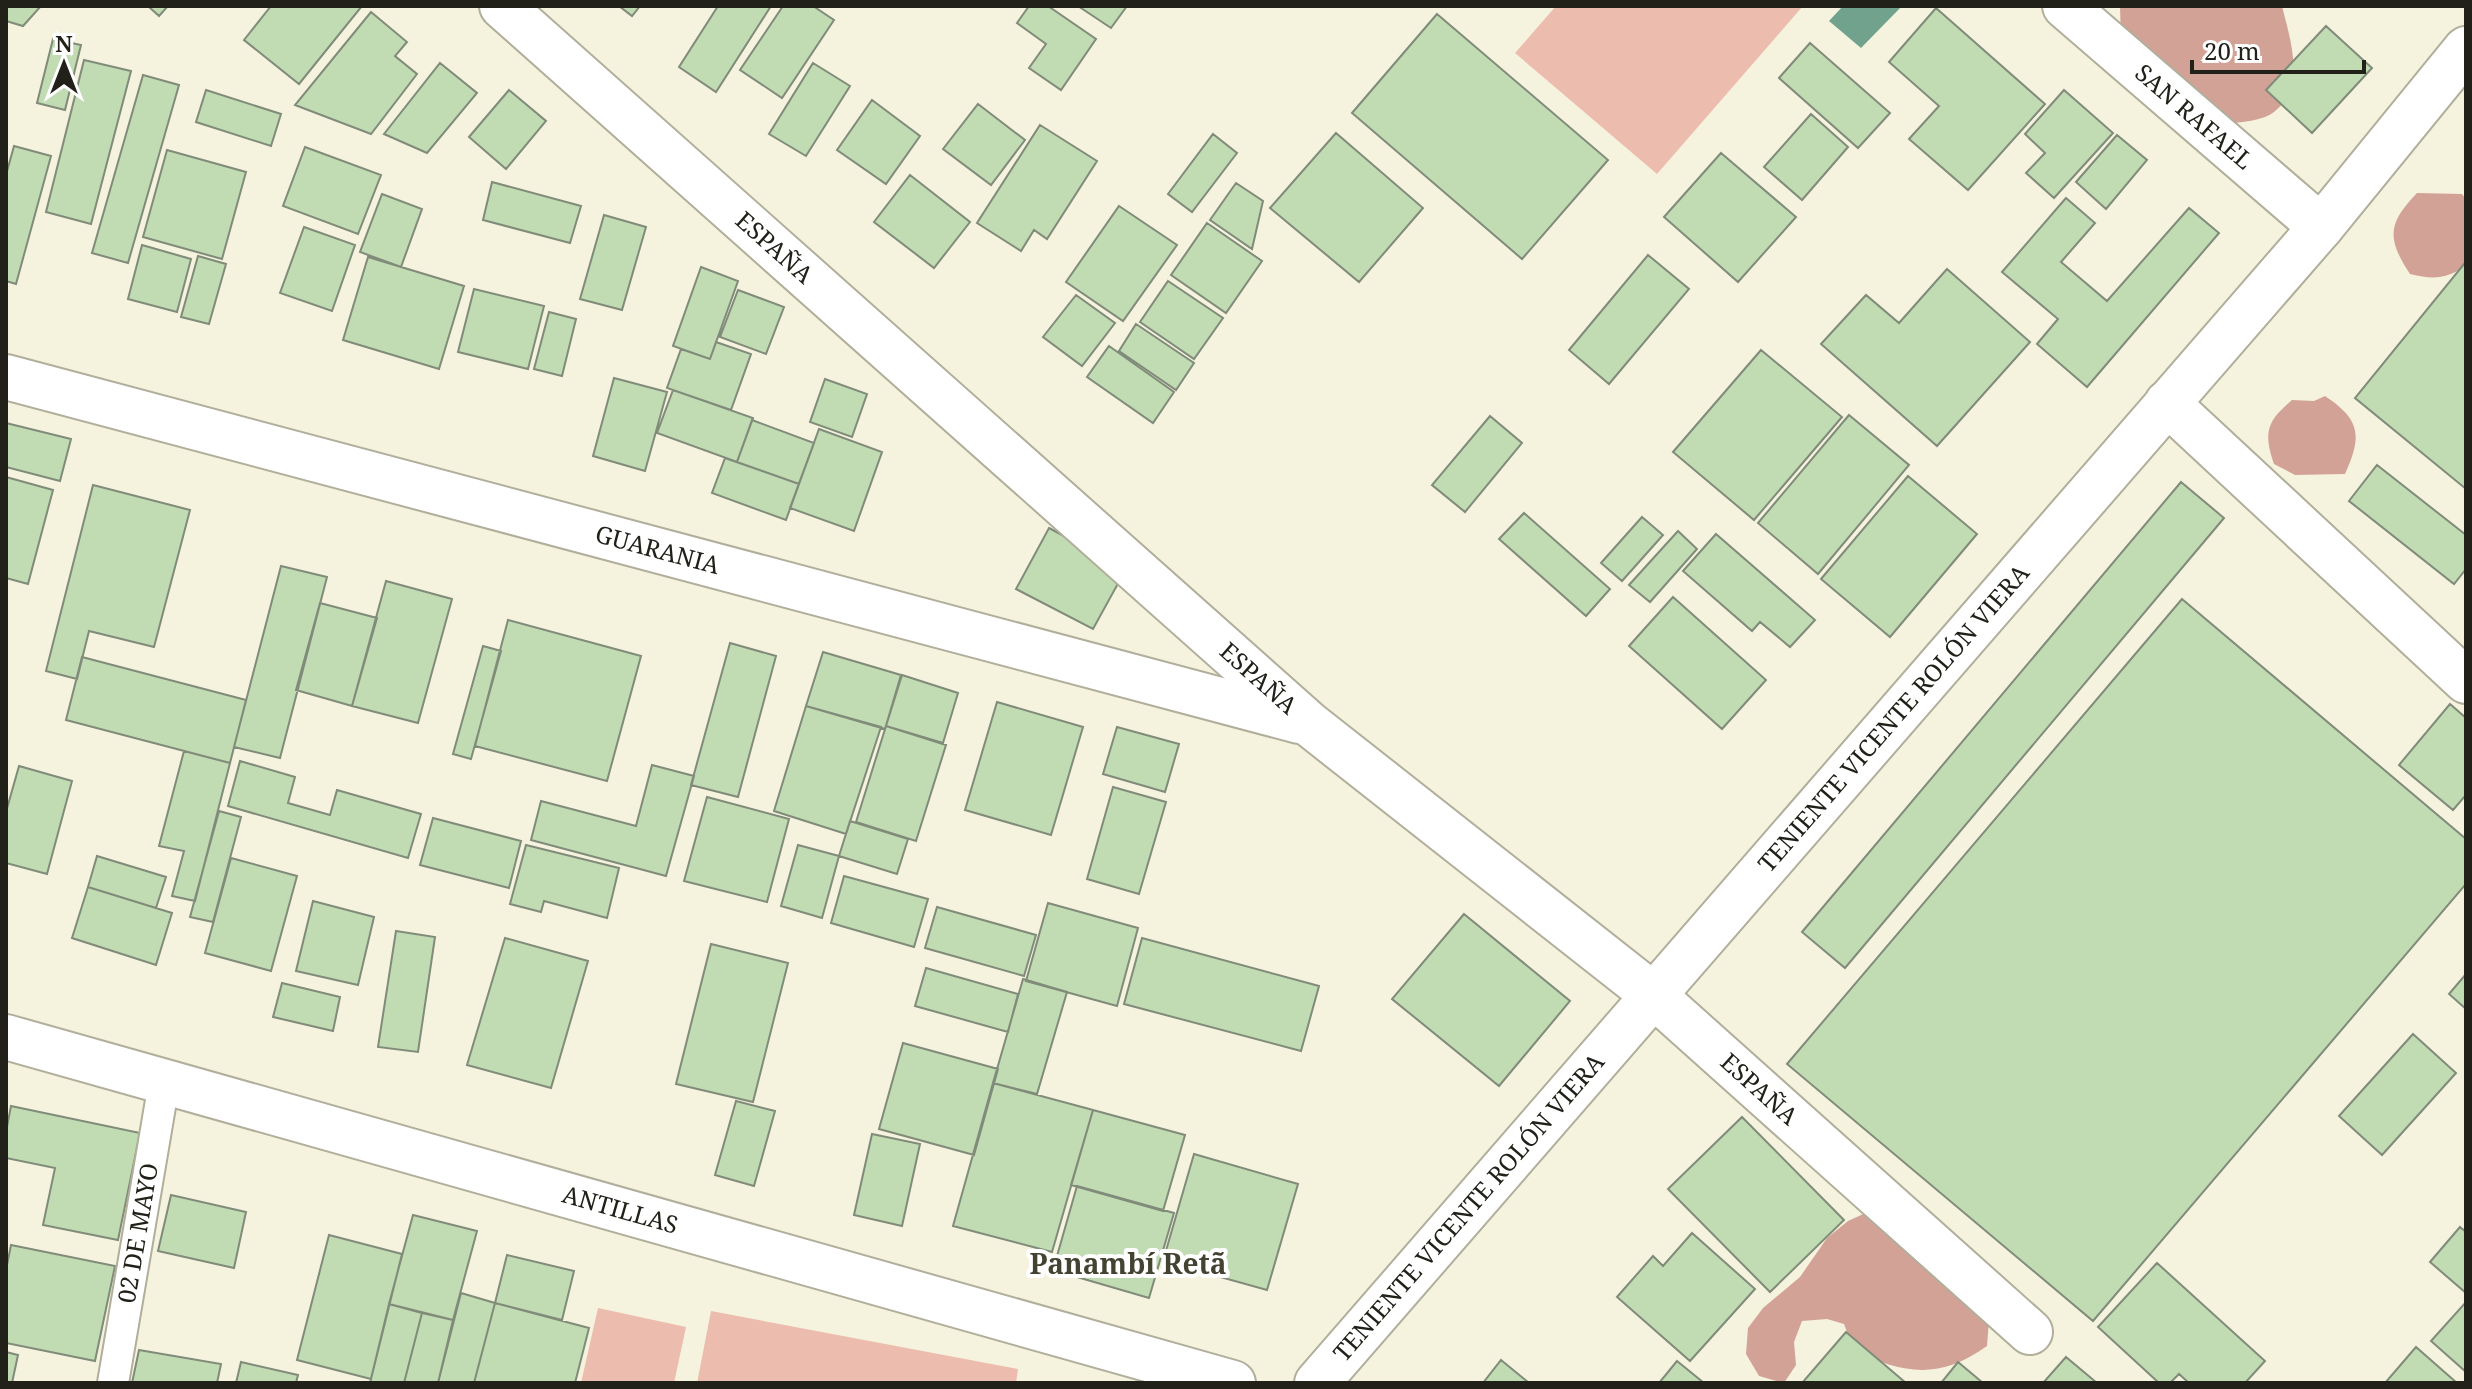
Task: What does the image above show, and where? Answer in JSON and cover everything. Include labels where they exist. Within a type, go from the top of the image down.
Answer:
[{"type":"street","name":"ESPAÑA","points":[[502,6],[1308,723],[1652,994],[2030,1332]]},
{"type":"street","name":"SAN RAFAEL","points":[[2065,6],[2321,227]]},
{"type":"street","name":"TENIENTE VICENTE ROLÓN VIERA","points":[[1317,1383],[2321,227],[2466,49]]},
{"type":"street","name":"GUARANIA","points":[[6,377],[1308,723]]},
{"type":"street","points":[[2167,403],[2466,681]]},
{"type":"street","name":"ANTILLAS","points":[[6,1037],[1233,1383]]},
{"type":"lane","name":"02 DE MAYO","points":[[113,1383],[164,1083]]},
{"type":"shaded area","points":[[1556,6],[1803,6],[1657,174],[1515,53]]},
{"type":"shaded area","points":[[1843,6],[1902,6],[1861,48],[1829,21]]},
{"type":"shaded area","points":[[2120,6],[2282,6],[2293,62],[2290,90],[2284,102],[2264,117],[2226,124],[2121,41]]},
{"type":"shaded area","points":[[2417,193],[2462,194],[2466,199],[2466,266],[2452,274],[2426,277],[2410,274],[2397,251],[2394,241],[2396,223]]},
{"type":"shaded area","points":[[2325,396],[2346,413],[2355,430],[2354,449],[2345,474],[2295,475],[2274,464],[2268,435],[2277,414],[2292,400],[2314,401]]},
{"type":"shaded area","points":[[1870,1211],[1935,1255],[1935,1278],[1989,1320],[1987,1346],[1970,1357],[1937,1369],[1906,1368],[1889,1365],[1854,1351],[1844,1324],[1827,1319],[1802,1321],[1794,1342],[1796,1365],[1784,1383],[1759,1376],[1746,1354],[1748,1328],[1763,1308],[1800,1277],[1827,1238],[1848,1221]]},
{"type":"shaded area","points":[[598,1308],[686,1327],[674,1383],[581,1383]]},
{"type":"shaded area","points":[[711,1311],[1018,1369],[1016,1383],[697,1383]]},
{"type":"building","points":[[6,6],[41,6],[23,26],[6,21]]},
{"type":"building","points":[[148,6],[168,6],[159,16]]},
{"type":"building","points":[[271,6],[362,6],[299,84],[244,40]]},
{"type":"building","points":[[619,6],[640,6],[632,16]]},
{"type":"building","points":[[718,6],[771,6],[716,92],[679,67]]},
{"type":"building","points":[[783,6],[813,6],[834,20],[782,98],[740,70]]},
{"type":"building","points":[[1029,6],[1048,6],[1096,39],[1061,90],[1029,68],[1046,44],[1017,23]]},
{"type":"building","points":[[1078,6],[1127,6],[1111,28]]},
{"type":"building","points":[[1936,8],[2045,104],[1968,190],[1909,139],[1939,106],[1889,62]]},
{"type":"building","points":[[371,12],[407,42],[395,56],[417,74],[371,134],[295,105]]},
{"type":"building","points":[[1437,14],[1608,160],[1522,259],[1352,113]]},
{"type":"building","points":[[2326,26],[2372,68],[2312,133],[2266,90]]},
{"type":"building","points":[[53,39],[81,45],[65,110],[37,103]]},
{"type":"building","points":[[1810,43],[1890,113],[1858,148],[1779,78]]},
{"type":"building","points":[[84,60],[131,71],[91,224],[46,212]]},
{"type":"building","points":[[440,63],[477,93],[427,153],[384,134]]},
{"type":"building","points":[[813,63],[850,86],[806,156],[769,134]]},
{"type":"building","points":[[143,75],[179,85],[128,263],[92,253]]},
{"type":"building","points":[[206,90],[281,114],[271,146],[196,122]]},
{"type":"building","points":[[509,90],[546,121],[506,169],[469,137]]},
{"type":"building","points":[[2064,90],[2113,133],[2054,198],[2026,173],[2045,153],[2025,134]]},
{"type":"building","points":[[872,100],[920,136],[886,184],[837,150]]},
{"type":"building","points":[[978,104],[1025,140],[991,185],[943,149]]},
{"type":"building","points":[[1811,114],[1848,147],[1802,200],[1764,167]]},
{"type":"building","points":[[1040,125],[1097,161],[1047,239],[1034,230],[1021,251],[977,223]]},
{"type":"building","points":[[1336,133],[1423,208],[1359,282],[1270,208]]},
{"type":"building","points":[[1213,134],[1237,153],[1192,212],[1168,194]]},
{"type":"building","points":[[2117,135],[2147,160],[2106,209],[2076,182]]},
{"type":"building","points":[[14,146],[51,156],[16,284],[6,281],[6,175]]},
{"type":"building","points":[[305,147],[381,175],[358,234],[283,206]]},
{"type":"building","points":[[167,150],[246,172],[222,259],[143,237]]},
{"type":"building","points":[[1721,153],[1796,217],[1738,282],[1664,217]]},
{"type":"building","points":[[910,175],[970,222],[934,268],[874,222]]},
{"type":"building","points":[[492,182],[581,206],[570,243],[483,220]]},
{"type":"building","points":[[1236,183],[1263,201],[1252,249],[1210,220]]},
{"type":"building","points":[[382,194],[422,209],[401,267],[360,252]]},
{"type":"building","points":[[2066,198],[2095,223],[2061,262],[2107,301],[2189,208],[2219,233],[2087,387],[2037,344],[2058,319],[2002,272]]},
{"type":"building","points":[[1119,206],[1177,245],[1123,321],[1066,282]]},
{"type":"building","points":[[604,215],[646,227],[622,310],[580,299]]},
{"type":"building","points":[[1207,223],[1262,261],[1226,313],[1171,275]]},
{"type":"building","points":[[304,227],[355,245],[332,311],[280,293]]},
{"type":"building","points":[[142,245],[191,259],[177,312],[128,299]]},
{"type":"building","points":[[1648,255],[1689,289],[1609,384],[1569,350]]},
{"type":"building","points":[[198,256],[226,264],[209,324],[181,317]]},
{"type":"building","points":[[368,257],[464,286],[439,369],[343,340]]},
{"type":"building","points":[[2464,264],[2466,266],[2466,489],[2355,398]]},
{"type":"building","points":[[701,267],[738,281],[710,359],[673,346]]},
{"type":"building","points":[[1947,269],[2030,342],[1937,446],[1821,344],[1866,295],[1899,323]]},
{"type":"building","points":[[1168,281],[1223,318],[1194,359],[1140,322]]},
{"type":"building","points":[[474,289],[544,306],[528,369],[458,352]]},
{"type":"building","points":[[738,290],[784,307],[766,354],[720,337]]},
{"type":"building","points":[[1076,295],[1115,323],[1082,366],[1043,337]]},
{"type":"building","points":[[549,312],[576,319],[562,376],[534,369]]},
{"type":"building","points":[[1136,324],[1194,363],[1176,390],[1119,351]]},
{"type":"building","points":[[716,342],[751,354],[731,410],[667,388],[681,349],[710,359]]},
{"type":"building","points":[[1109,346],[1174,392],[1153,423],[1087,377]]},
{"type":"building","points":[[1761,350],[1842,417],[1754,520],[1673,452]]},
{"type":"building","points":[[614,378],[667,392],[645,471],[593,456]]},
{"type":"building","points":[[825,379],[867,394],[852,437],[810,422]]},
{"type":"building","points":[[673,390],[753,418],[737,462],[657,433]]},
{"type":"building","points":[[1849,415],[1909,465],[1818,574],[1758,523]]},
{"type":"building","points":[[1490,416],[1522,443],[1465,512],[1432,485]]},
{"type":"building","points":[[752,420],[814,443],[799,484],[737,462]]},
{"type":"building","points":[[6,423],[71,439],[60,481],[6,467]]},
{"type":"building","points":[[819,429],[882,452],[854,531],[790,508]]},
{"type":"building","points":[[725,458],[799,484],[786,520],[712,493]]},
{"type":"building","points":[[2377,465],[2466,535],[2466,569],[2454,584],[2349,501]]},
{"type":"building","points":[[1908,476],[1977,534],[1890,637],[1821,579]]},
{"type":"building","points":[[6,477],[53,490],[28,584],[6,578]]},
{"type":"building","points":[[2181,482],[2224,518],[1845,968],[1802,932]]},
{"type":"building","points":[[93,485],[190,510],[154,647],[89,631],[77,679],[46,671]]},
{"type":"building","points":[[1524,513],[1610,589],[1586,616],[1499,539]]},
{"type":"building","points":[[1642,517],[1663,535],[1622,581],[1601,563]]},
{"type":"building","points":[[1049,528],[1126,569],[1093,629],[1016,589]]},
{"type":"building","points":[[1678,531],[1697,549],[1650,602],[1629,585]]},
{"type":"building","points":[[1716,534],[1815,620],[1790,647],[1760,622],[1752,631],[1683,571]]},
{"type":"building","points":[[281,566],[327,577],[280,758],[234,747]]},
{"type":"building","points":[[386,581],[452,599],[418,723],[352,706]]},
{"type":"building","points":[[1673,597],[1766,680],[1722,729],[1629,646]]},
{"type":"building","points":[[2182,599],[2466,839],[2466,884],[2093,1321],[1787,1064]]},
{"type":"building","points":[[320,603],[377,618],[352,706],[296,690]]},
{"type":"building","points":[[508,620],[641,656],[607,781],[475,746]]},
{"type":"building","points":[[730,643],[776,656],[738,797],[691,785]]},
{"type":"building","points":[[483,646],[501,651],[471,759],[453,754]]},
{"type":"building","points":[[823,652],[901,675],[885,729],[806,706]]},
{"type":"building","points":[[82,657],[246,700],[230,763],[66,720]]},
{"type":"building","points":[[902,675],[958,693],[943,743],[886,726]]},
{"type":"building","points":[[997,702],[1083,727],[1051,835],[965,810]]},
{"type":"building","points":[[2450,704],[2466,718],[2466,795],[2453,810],[2399,765]]},
{"type":"building","points":[[806,706],[881,727],[846,834],[774,811]]},
{"type":"building","points":[[886,726],[946,745],[916,841],[856,822]]},
{"type":"building","points":[[1117,727],[1179,744],[1165,792],[1103,774]]},
{"type":"building","points":[[184,751],[230,763],[195,901],[172,896],[184,851],[159,846]]},
{"type":"building","points":[[240,761],[295,777],[288,803],[330,815],[337,790],[421,814],[408,858],[228,806]]},
{"type":"building","points":[[652,765],[694,776],[666,876],[531,840],[541,801],[636,826]]},
{"type":"building","points":[[19,766],[72,781],[47,874],[6,863],[6,812]]},
{"type":"building","points":[[1113,787],[1166,802],[1139,894],[1087,879]]},
{"type":"building","points":[[707,797],[789,819],[767,902],[684,881]]},
{"type":"building","points":[[219,811],[241,817],[213,922],[190,917]]},
{"type":"building","points":[[433,818],[521,841],[509,888],[420,865]]},
{"type":"building","points":[[850,821],[908,839],[897,874],[839,856]]},
{"type":"building","points":[[526,845],[619,868],[607,918],[544,901],[541,912],[510,904]]},
{"type":"building","points":[[798,845],[839,856],[822,918],[781,906]]},
{"type":"building","points":[[97,856],[166,877],[156,908],[88,887]]},
{"type":"building","points":[[231,858],[297,876],[271,971],[205,953]]},
{"type":"building","points":[[844,876],[928,899],[914,947],[831,923]]},
{"type":"building","points":[[88,887],[172,913],[156,965],[72,938]]},
{"type":"building","points":[[313,901],[374,917],[358,985],[296,971]]},
{"type":"building","points":[[1048,903],[1138,928],[1117,1006],[1026,981]]},
{"type":"building","points":[[937,907],[1036,935],[1024,976],[925,948]]},
{"type":"building","points":[[1464,914],[1570,1001],[1499,1086],[1392,999]]},
{"type":"building","points":[[396,931],[435,937],[418,1052],[378,1047]]},
{"type":"building","points":[[505,938],[588,961],[551,1088],[467,1065]]},
{"type":"building","points":[[1142,938],[1319,986],[1301,1051],[1124,1004]]},
{"type":"building","points":[[711,944],[788,963],[753,1102],[676,1084]]},
{"type":"building","points":[[926,968],[1018,994],[1008,1032],[915,1006]]},
{"type":"building","points":[[2466,974],[2466,1009],[2449,994]]},
{"type":"building","points":[[1023,979],[1067,992],[1037,1094],[993,1083]]},
{"type":"building","points":[[282,983],[340,997],[333,1031],[273,1017]]},
{"type":"building","points":[[2413,1034],[2456,1073],[2382,1155],[2339,1116]]},
{"type":"building","points":[[903,1043],[998,1069],[974,1155],[879,1129]]},
{"type":"building","points":[[993,1083],[1093,1110],[1052,1252],[953,1226]]},
{"type":"building","points":[[736,1101],[775,1111],[754,1186],[715,1175]]},
{"type":"building","points":[[11,1106],[140,1133],[118,1240],[43,1225],[55,1168],[6,1158],[6,1132]]},
{"type":"building","points":[[1093,1110],[1185,1135],[1163,1211],[1071,1185]]},
{"type":"building","points":[[1742,1117],[1844,1220],[1770,1292],[1668,1189]]},
{"type":"building","points":[[872,1134],[920,1144],[902,1226],[854,1215]]},
{"type":"building","points":[[1194,1154],[1298,1184],[1267,1290],[1163,1261]]},
{"type":"building","points":[[1077,1186],[1174,1213],[1149,1298],[1053,1270]]},
{"type":"building","points":[[171,1195],[246,1212],[234,1268],[158,1251]]},
{"type":"building","points":[[413,1215],[477,1231],[453,1320],[389,1304]]},
{"type":"building","points":[[2460,1227],[2466,1232],[2466,1293],[2430,1262]]},
{"type":"building","points":[[1692,1233],[1755,1289],[1690,1361],[1617,1297],[1653,1256],[1663,1266]]},
{"type":"building","points":[[329,1235],[402,1254],[371,1379],[297,1360]]},
{"type":"building","points":[[11,1245],[115,1266],[95,1361],[6,1343],[6,1270]]},
{"type":"building","points":[[507,1255],[574,1271],[562,1320],[495,1303]]},
{"type":"building","points":[[2157,1263],[2265,1361],[2245,1383],[2189,1383],[2179,1374],[2170,1383],[2159,1383],[2098,1327]]},
{"type":"building","points":[[461,1293],[495,1303],[474,1383],[438,1383]]},
{"type":"building","points":[[2466,1302],[2466,1372],[2431,1341]]},
{"type":"building","points":[[495,1303],[589,1328],[575,1383],[474,1383]]},
{"type":"building","points":[[389,1304],[422,1313],[404,1383],[370,1383]]},
{"type":"building","points":[[422,1313],[453,1320],[438,1383],[404,1383]]},
{"type":"building","points":[[1846,1332],[1906,1383],[1802,1383]]},
{"type":"building","points":[[2416,1347],[2457,1383],[2385,1383]]},
{"type":"building","points":[[139,1350],[221,1364],[217,1383],[132,1383]]},
{"type":"building","points":[[6,1352],[18,1355],[12,1383],[6,1383]]},
{"type":"building","points":[[2066,1357],[2097,1383],[2043,1383]]},
{"type":"building","points":[[1501,1360],[1529,1383],[1483,1383]]},
{"type":"building","points":[[1677,1361],[1704,1383],[1659,1383]]},
{"type":"building","points":[[241,1362],[298,1375],[296,1383],[236,1383]]},
{"type":"building","points":[[1958,1362],[1983,1383],[1941,1383]]},
{"type":"district","name":"Panambí Retã","points":[[1128,1264]]}]
